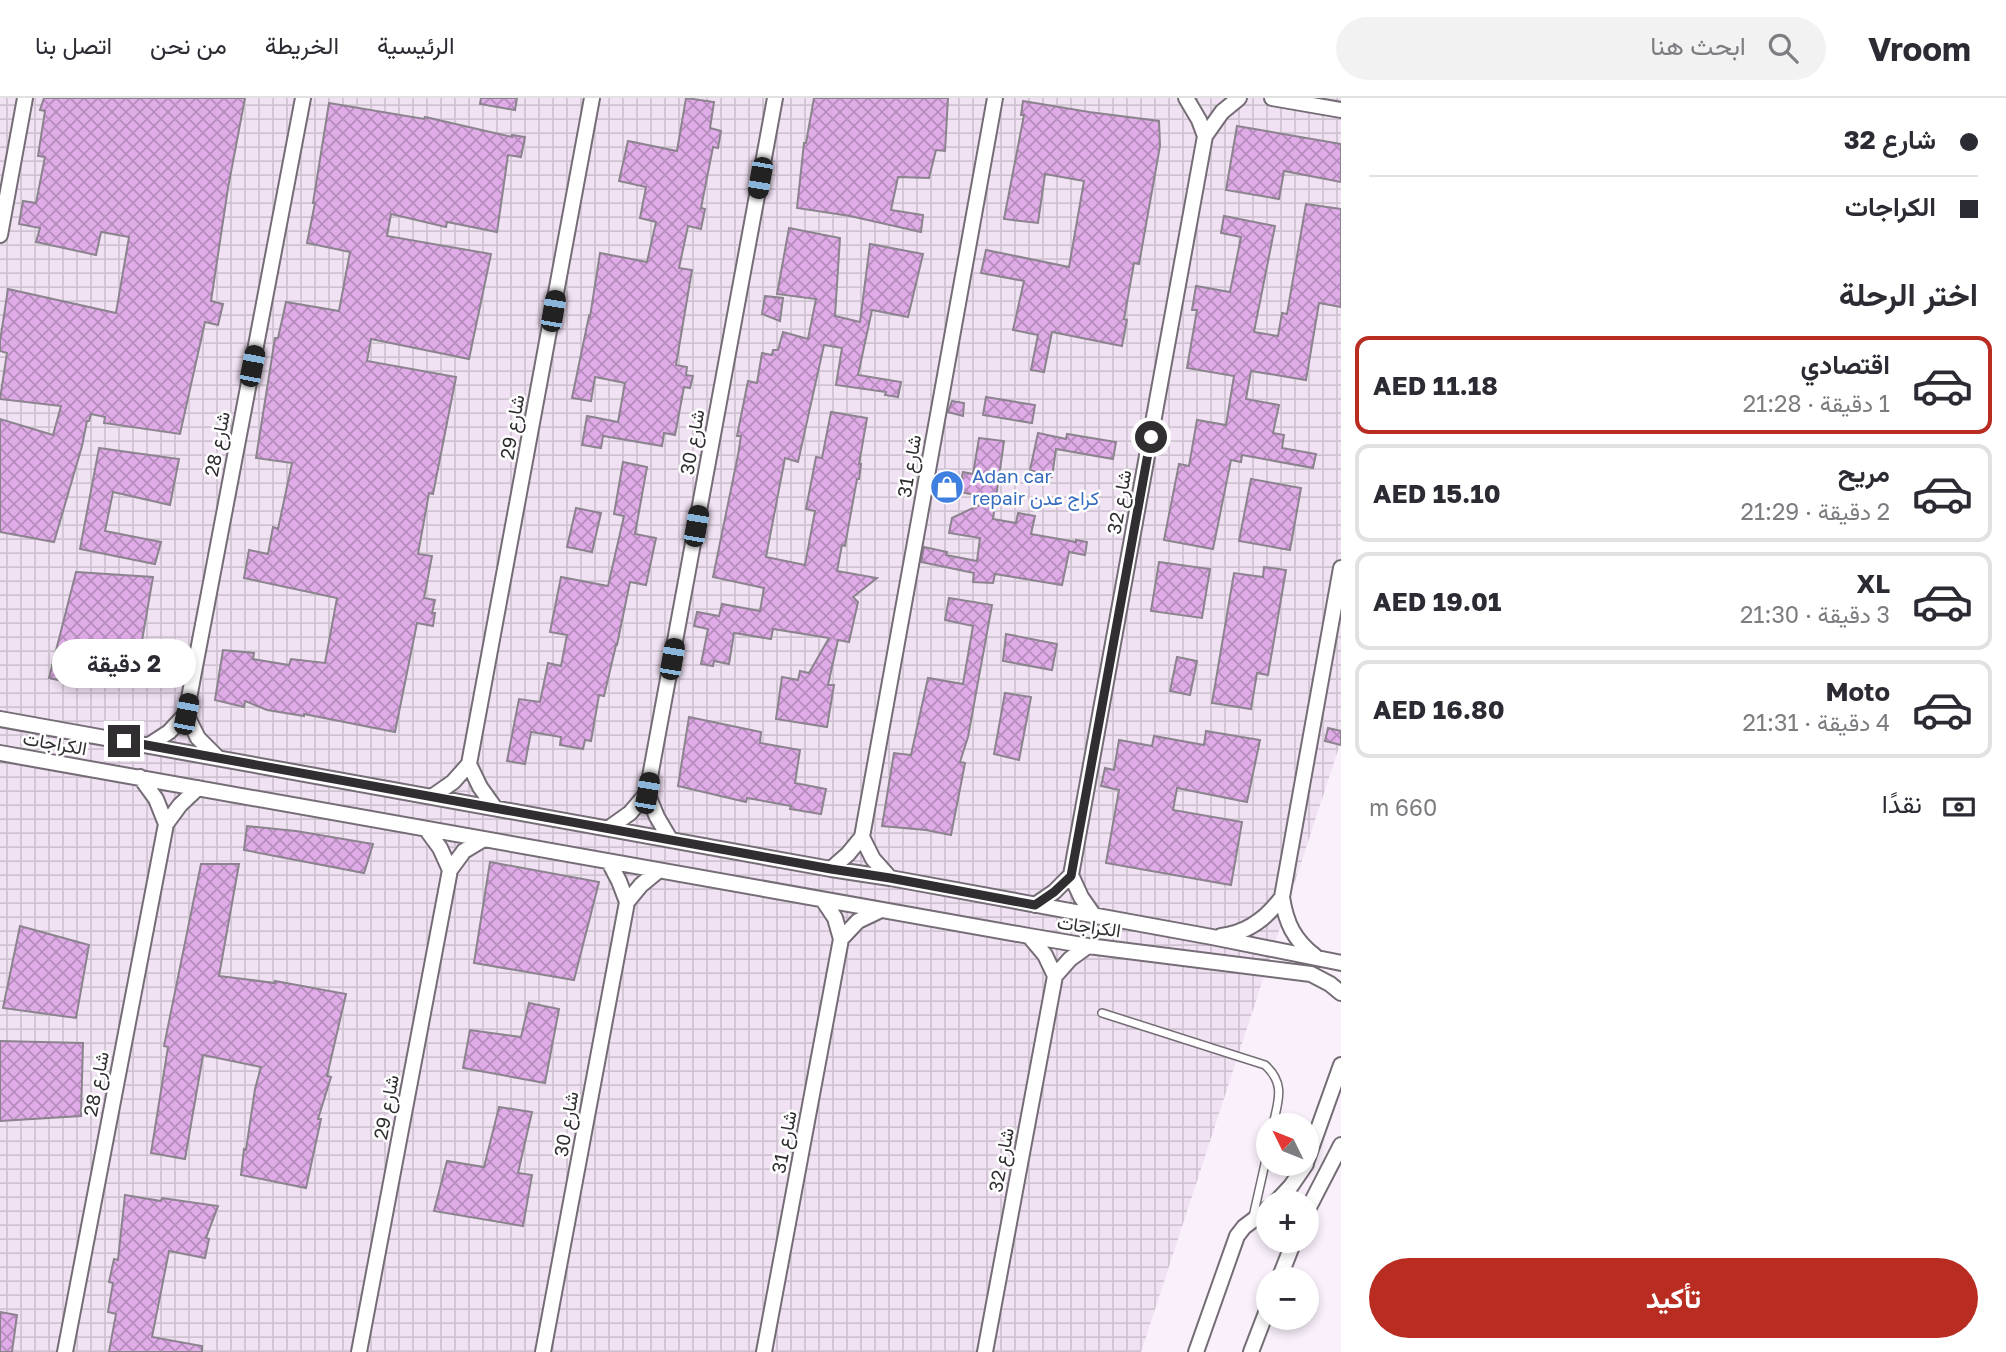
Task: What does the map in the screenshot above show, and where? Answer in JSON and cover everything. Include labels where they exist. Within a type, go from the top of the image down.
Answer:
[{"type":"street","points":[[0,235],[24,98]]},
{"type":"street","name":"شارع 28","points":[[186,714],[303,98]]},
{"type":"street","name":"شارع 29","points":[[469,764],[592,98]]},
{"type":"street","name":"شارع 30","points":[[647,793],[775,98]]},
{"type":"street","points":[[1186,98],[1205,136]]},
{"type":"street","name":"شارع 32","points":[[1071,876],[1205,136],[1222,112],[1239,98]]},
{"type":"street","points":[[1272,98],[1341,110]]},
{"type":"street","name":"شارع 31","points":[[862,837],[994,99]]},
{"type":"street","points":[[1317,957],[1302,946],[1292,932],[1282,897],[1341,568]]},
{"type":"street","points":[[149,745],[169,732],[186,714],[198,738],[217,757]]},
{"type":"street","name":"الكراجات","points":[[0,719],[890,878],[1341,963]]},
{"type":"street","name":"الكراجات","points":[[0,753],[1088,946],[1311,974],[1341,993]]},
{"type":"street","points":[[433,796],[453,782],[469,764],[480,787],[495,808]]},
{"type":"street","points":[[140,777],[156,799],[166,824]]},
{"type":"street","name":"شارع 28","points":[[65,1352],[166,824],[180,804],[198,788]]},
{"type":"street","points":[[609,828],[630,813],[647,793],[670,839]]},
{"type":"street","points":[[426,829],[440,848],[450,870],[464,851],[484,839]]},
{"type":"street","points":[[831,869],[848,855],[862,837],[873,859],[890,878]]},
{"type":"street","points":[[609,862],[627,902],[641,885],[659,871]]},
{"type":"street","name":"شارع 29","points":[[359,1352],[450,870]]},
{"type":"street","points":[[1035,905],[1071,876],[1095,917]]},
{"type":"street","points":[[1212,937],[1226,936],[1252,926],[1264,918],[1282,897]]},
{"type":"street","points":[[823,900],[835,918],[841,939]]},
{"type":"street","name":"شارع 30","points":[[544,1352],[627,902]]},
{"type":"street","points":[[841,939],[858,921],[880,910]]},
{"type":"street","points":[[1029,936],[1045,955],[1055,976],[1070,959],[1088,946]]},
{"type":"street","name":"شارع 31","points":[[764,1352],[841,939]]},
{"type":"street","name":"شارع 32","points":[[985,1352],[1055,976]]},
{"type":"street","points":[[1320,1123],[1341,1065]]},
{"type":"street","points":[[1318,1190],[1341,1145]]},
{"type":"street","points":[[1196,1352],[1230,1251],[1237,1236],[1256,1218]]},
{"type":"street","points":[[1251,1352],[1259,1330]]},
{"type":"lane","points":[[1102,1013],[1265,1065],[1278,1081],[1280,1091],[1275,1113]]},
{"type":"lane","points":[[1252,1221],[1262,1176]]},
{"type":"shaded area","points":[[0,98],[1341,98],[1341,741],[1141,1352],[0,1352]]},
{"type":"building","points":[[44,98],[245,98],[211,301],[223,304],[218,325],[205,322],[180,434],[104,423],[105,417],[91,414],[54,542],[0,532],[0,419],[53,435],[61,406],[0,399],[7,353],[0,351],[0,341],[8,289],[116,313],[129,237],[101,232],[96,255],[36,242],[40,228],[19,224],[23,201],[36,203],[45,157],[38,156],[45,111],[40,110]]},
{"type":"building","points":[[481,98],[517,98],[515,110],[480,104]]},
{"type":"building","points":[[686,98],[714,102],[710,128],[721,131],[718,148],[713,147],[701,208],[705,209],[701,229],[688,226],[679,268],[692,270],[676,365],[687,367],[686,375],[693,376],[690,388],[684,387],[675,435],[664,433],[662,446],[603,436],[601,448],[582,445],[587,416],[618,422],[625,383],[595,377],[591,401],[572,398],[590,317],[600,253],[647,262],[656,222],[640,218],[646,187],[619,181],[628,141],[677,151]]},
{"type":"building","points":[[814,98],[948,98],[945,151],[936,150],[929,178],[898,177],[891,210],[923,215],[921,232],[850,216],[797,208],[804,143]]},
{"type":"building","points":[[1023,101],[1159,121],[1160,146],[1139,264],[1134,263],[1122,346],[1052,332],[1044,372],[1031,370],[1038,335],[1013,330],[1024,281],[981,273],[986,250],[1069,267],[1084,181],[1045,174],[1038,223],[1004,219],[1024,115],[1021,115]]},
{"type":"building","points":[[329,103],[424,119],[425,117],[512,137],[525,137],[521,157],[508,155],[497,232],[447,222],[446,227],[391,214],[387,236],[491,254],[469,359],[371,339],[367,361],[456,377],[418,554],[432,556],[424,598],[435,600],[433,626],[417,623],[395,732],[304,714],[267,710],[245,701],[244,707],[215,700],[223,650],[254,653],[253,659],[289,665],[291,659],[325,663],[337,598],[244,578],[249,550],[268,554],[273,527],[278,529],[292,463],[256,458],[275,338],[278,338],[286,302],[339,311],[350,252],[307,243]]},
{"type":"building","points":[[1237,126],[1341,144],[1341,182],[1284,171],[1279,199],[1226,190]]},
{"type":"building","points":[[1306,204],[1341,209],[1341,307],[1319,303],[1306,380],[1251,371],[1246,399],[1279,405],[1273,433],[1284,435],[1282,448],[1316,454],[1313,468],[1242,455],[1241,462],[1231,460],[1213,549],[1164,540],[1179,464],[1189,466],[1197,420],[1226,425],[1234,376],[1187,368],[1197,310],[1192,310],[1196,286],[1230,292],[1241,237],[1221,233],[1224,216],[1275,226],[1254,332],[1278,336],[1282,313],[1287,314]]},
{"type":"building","points":[[789,228],[840,238],[835,316],[860,322],[870,244],[923,254],[908,317],[872,310],[858,375],[901,382],[898,397],[885,395],[886,392],[836,385],[842,348],[824,345],[798,462],[785,458],[766,557],[805,565],[815,511],[806,509],[816,457],[822,458],[831,412],[867,418],[859,479],[837,571],[877,578],[853,597],[858,602],[849,642],[838,640],[828,685],[834,685],[827,727],[776,719],[782,677],[798,680],[800,671],[809,673],[829,638],[773,629],[771,639],[734,633],[729,664],[714,661],[713,666],[701,664],[708,629],[694,626],[697,612],[719,616],[722,604],[760,611],[764,588],[713,577],[738,455],[741,436],[737,436],[748,381],[757,383],[762,353],[772,355],[773,350],[778,350],[783,332],[808,339],[816,299],[777,294]]},
{"type":"building","points":[[765,296],[783,298],[780,321],[762,314]]},
{"type":"building","points":[[986,397],[1035,405],[1032,423],[983,415]]},
{"type":"building","points":[[952,401],[964,403],[963,416],[948,412]]},
{"type":"building","points":[[1038,433],[1066,439],[1067,434],[1116,442],[1113,459],[1056,449],[1052,477],[1030,470]]},
{"type":"building","points":[[979,438],[1004,441],[993,519],[1016,523],[1018,513],[1035,516],[1031,534],[1087,542],[1085,555],[1069,552],[1062,585],[995,574],[993,583],[973,582],[974,573],[921,562],[924,547],[947,552],[946,555],[977,561],[980,538],[949,533],[952,518],[994,498],[959,492],[963,472],[973,474]]},
{"type":"building","points":[[99,448],[179,459],[170,505],[113,492],[105,531],[161,542],[155,564],[80,549]]},
{"type":"building","points":[[623,462],[647,467],[635,534],[656,538],[646,585],[630,582],[604,696],[599,695],[591,741],[585,740],[583,749],[560,745],[561,737],[531,732],[525,764],[507,761],[519,699],[540,702],[548,663],[561,666],[567,635],[550,632],[561,577],[608,586],[624,516],[614,514]]},
{"type":"building","points":[[1251,479],[1301,488],[1290,550],[1239,541]]},
{"type":"building","points":[[576,508],[601,513],[592,552],[567,547]]},
{"type":"building","points":[[1159,562],[1210,569],[1202,618],[1151,611]]},
{"type":"building","points":[[1264,567],[1286,570],[1268,675],[1257,673],[1251,709],[1212,703],[1234,573],[1263,577]]},
{"type":"building","points":[[76,572],[153,577],[134,687],[76,684],[49,678]]},
{"type":"building","points":[[949,598],[992,605],[968,737],[960,762],[965,763],[951,835],[882,826],[894,753],[911,755],[928,678],[963,684],[973,626],[945,620]]},
{"type":"building","points":[[1006,634],[1057,644],[1052,670],[1003,661]]},
{"type":"building","points":[[1177,657],[1197,661],[1190,695],[1170,691]]},
{"type":"building","points":[[1005,693],[1031,697],[1019,760],[994,754]]},
{"type":"building","points":[[689,717],[761,732],[760,743],[800,750],[795,783],[826,789],[821,814],[747,798],[746,802],[678,786]]},
{"type":"building","points":[[1328,728],[1341,731],[1341,745],[1325,741]]},
{"type":"building","points":[[1206,731],[1260,740],[1247,802],[1177,788],[1173,810],[1242,822],[1231,885],[1106,863],[1119,790],[1101,786],[1105,768],[1114,770],[1119,740],[1152,746],[1154,736],[1204,745]]},
{"type":"building","points":[[247,826],[373,844],[364,873],[244,850]]},
{"type":"building","points":[[490,862],[599,882],[574,980],[474,963]]},
{"type":"building","points":[[201,864],[239,864],[219,976],[275,981],[346,994],[327,1076],[331,1077],[318,1119],[321,1119],[306,1188],[241,1175],[261,1067],[203,1055],[185,1159],[151,1153],[168,1047],[164,1046]]},
{"type":"building","points":[[20,926],[89,945],[76,1018],[3,1008]]},
{"type":"building","points":[[529,1003],[559,1009],[545,1083],[463,1068],[470,1030],[521,1037]]},
{"type":"building","points":[[0,1041],[83,1043],[81,1116],[0,1121]]},
{"type":"building","points":[[499,1107],[532,1112],[518,1173],[532,1175],[523,1226],[434,1211],[447,1161],[484,1167]]},
{"type":"building","points":[[125,1195],[218,1206],[206,1238],[209,1239],[205,1258],[169,1251],[152,1337],[202,1346],[202,1352],[109,1352],[116,1314],[108,1312],[113,1283],[109,1282],[114,1259],[118,1260]]},
{"type":"building","points":[[0,1312],[17,1315],[12,1352],[0,1352]]},
{"type":"place","name":"Adan car repair كراج عدن","points":[[947,487]]},
{"type":"route","points":[[124,741],[1035,905],[1071,876],[1151,437]]}]
